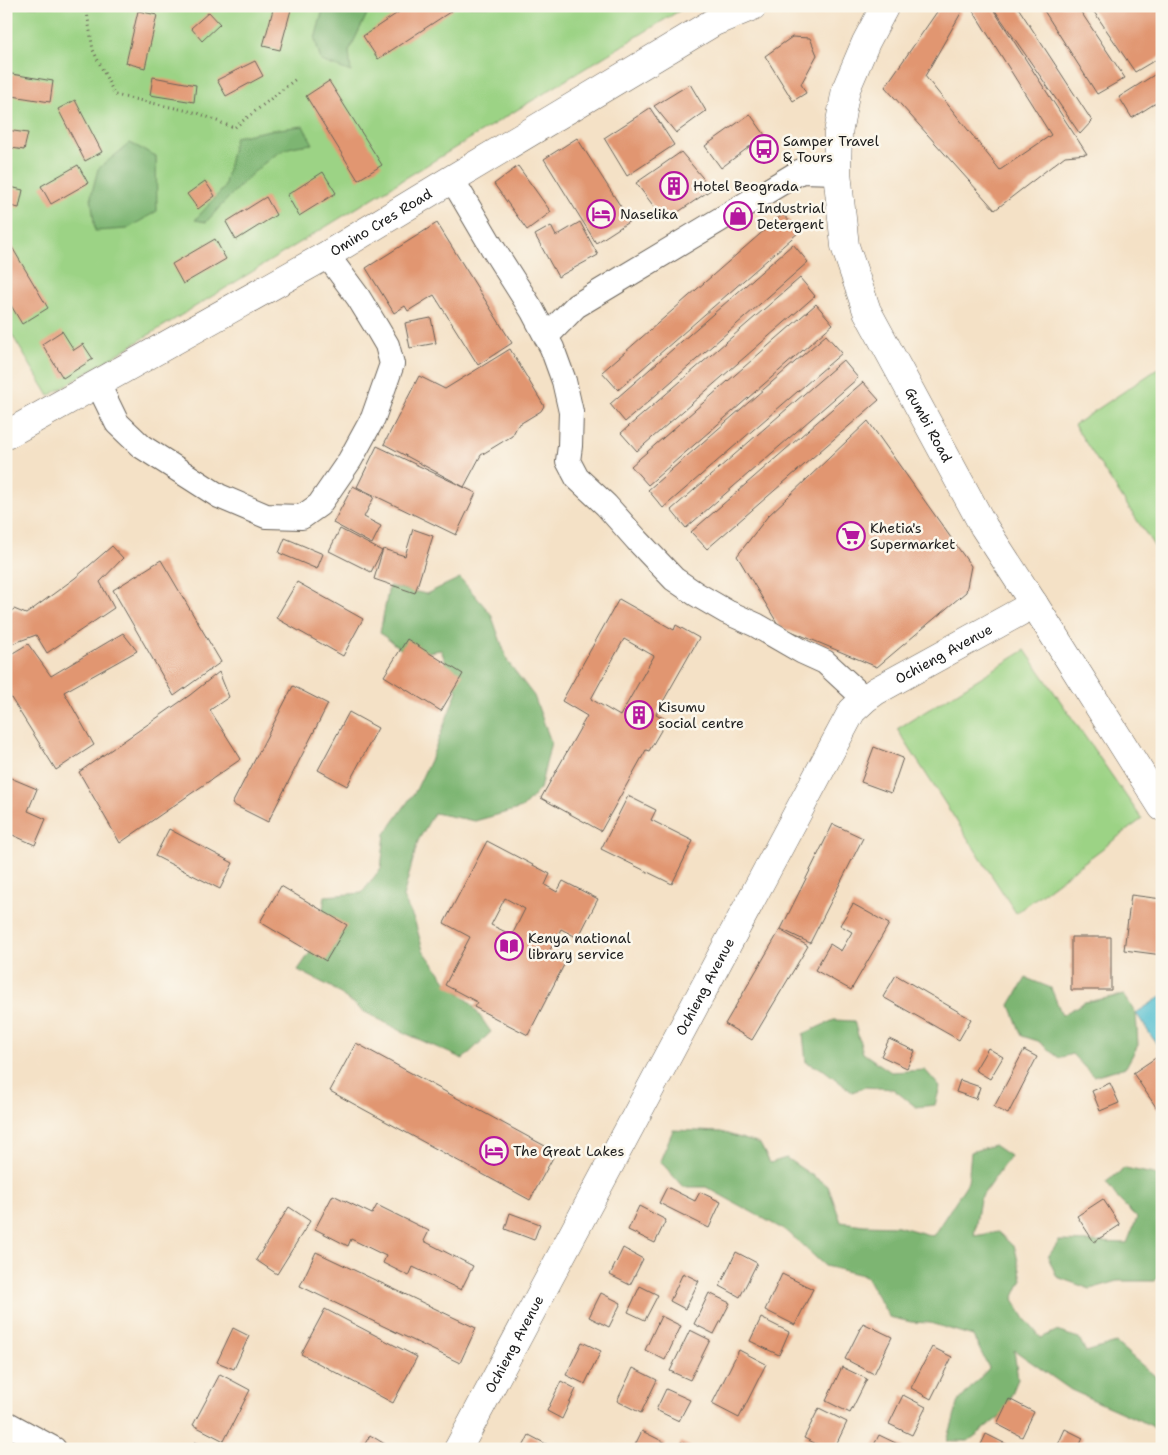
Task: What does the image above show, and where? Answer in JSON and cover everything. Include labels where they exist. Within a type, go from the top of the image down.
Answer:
[{"type":"street","name":"Omino Cres Road","points":[[10,425],[98,384],[328,255],[714,22],[753,6]]},
{"type":"street","name":"Gumbi Road","points":[[885,6],[866,42],[846,89],[838,132],[837,172],[845,246],[867,311],[984,527],[1162,807]]},
{"type":"street","points":[[546,337],[576,306],[801,171],[837,172]]},
{"type":"street","points":[[452,179],[532,310],[552,348],[564,381],[571,412],[568,461],[577,478],[606,505],[674,579],[727,612],[756,625],[803,652],[825,662],[865,699]]},
{"type":"street","points":[[98,384],[117,423],[141,446],[219,496],[266,516],[302,517],[319,504],[350,460],[373,418],[392,364],[387,345],[378,328],[328,255]]},
{"type":"street","name":"Ochieng Avenue","points":[[458,1449],[852,711],[876,692],[1034,604]]},
{"type":"street","points":[[6,1423],[54,1449]]},
{"type":"path","points":[[86,6],[93,50],[115,95],[198,113],[234,128],[297,78]]},
{"type":"green space","points":[[6,6],[687,6],[49,396],[6,325]]},
{"type":"green space","points":[[324,6],[371,6],[349,51],[351,72],[321,61],[315,39]]},
{"type":"green space","points":[[303,126],[313,144],[289,148],[272,157],[242,183],[206,222],[195,220],[224,188],[235,137]]},
{"type":"green space","points":[[130,143],[156,156],[157,211],[127,229],[95,231],[91,196],[98,169]]},
{"type":"green space","points":[[1162,366],[1162,558],[1074,425]]},
{"type":"green space","points":[[460,578],[491,614],[508,662],[534,696],[551,742],[540,789],[522,808],[475,821],[434,813],[418,841],[403,897],[415,922],[423,950],[446,981],[470,1002],[491,1032],[463,1059],[407,1034],[363,1011],[331,987],[298,970],[318,941],[325,896],[362,893],[381,868],[385,834],[416,790],[433,754],[457,691],[441,650],[408,655],[380,633],[389,586],[426,594]]},
{"type":"green space","points":[[1025,650],[1142,819],[1016,913],[897,729]]},
{"type":"green space","points":[[1026,978],[1051,988],[1062,1015],[1085,1002],[1124,995],[1136,1013],[1138,1045],[1126,1067],[1093,1076],[1072,1054],[1059,1058],[1038,1041],[1022,1036],[1010,1005]]},
{"type":"green space","points":[[834,1020],[854,1021],[863,1053],[891,1072],[925,1070],[940,1087],[935,1105],[916,1107],[893,1089],[865,1087],[852,1092],[824,1070],[806,1062],[803,1034]]},
{"type":"green space","points":[[673,1130],[721,1132],[760,1144],[770,1163],[786,1158],[828,1186],[841,1222],[898,1226],[933,1236],[968,1182],[971,1152],[994,1145],[1010,1156],[980,1199],[974,1236],[998,1232],[1015,1248],[1022,1279],[1013,1299],[1025,1319],[1041,1338],[1056,1331],[1079,1338],[1086,1352],[1116,1343],[1162,1382],[1162,1438],[1152,1426],[1071,1390],[1014,1350],[1018,1379],[1003,1415],[968,1441],[947,1441],[959,1401],[989,1368],[973,1336],[930,1323],[911,1322],[889,1317],[866,1276],[825,1266],[788,1232],[706,1187],[683,1187],[660,1161]]},
{"type":"green space","points":[[1125,1168],[1158,1175],[1162,1181],[1162,1270],[1155,1281],[1118,1281],[1090,1289],[1057,1277],[1048,1257],[1059,1241],[1127,1243],[1137,1218],[1119,1200],[1106,1182]]},
{"type":"water","points":[[1162,996],[1162,1052],[1136,1013]]},
{"type":"building","points":[[274,6],[292,6],[280,50],[263,46]]},
{"type":"building","points":[[408,6],[450,6],[453,10],[378,59],[363,36]]},
{"type":"building","points":[[941,6],[956,6],[961,13],[925,76],[1000,170],[1051,135],[970,6],[991,6],[1087,154],[1065,156],[995,210],[885,87]]},
{"type":"building","points":[[992,6],[1017,6],[1092,121],[1080,134]]},
{"type":"building","points":[[1041,6],[1077,6],[1125,78],[1097,94]]},
{"type":"building","points":[[1090,6],[1162,6],[1162,56],[1135,72]]},
{"type":"building","points":[[138,11],[157,15],[145,68],[126,63]]},
{"type":"building","points":[[209,12],[220,24],[202,41],[191,28]]},
{"type":"building","points":[[792,37],[810,38],[817,55],[801,84],[806,93],[793,101],[765,56]]},
{"type":"building","points":[[255,61],[263,76],[226,96],[217,80]]},
{"type":"building","points":[[1162,70],[1162,99],[1132,118],[1119,97]]},
{"type":"building","points":[[6,73],[53,81],[50,102],[6,95]]},
{"type":"building","points":[[153,77],[196,85],[194,102],[150,95]]},
{"type":"building","points":[[329,81],[382,165],[358,180],[306,96]]},
{"type":"building","points":[[690,84],[706,111],[676,133],[654,106]]},
{"type":"building","points":[[75,100],[102,152],[85,161],[58,109]]},
{"type":"building","points":[[650,108],[674,145],[627,176],[604,138]]},
{"type":"building","points":[[750,114],[765,135],[721,168],[705,146]]},
{"type":"building","points":[[6,130],[28,133],[24,150],[6,147]]},
{"type":"building","points":[[577,138],[630,221],[596,243],[544,159]]},
{"type":"building","name":"Hotel Beograda","points":[[681,152],[712,189],[665,221],[636,183]]},
{"type":"building","points":[[78,165],[88,183],[51,204],[41,186]]},
{"type":"building","points":[[518,166],[551,212],[527,230],[494,184]]},
{"type":"building","points":[[323,172],[336,193],[299,216],[287,195]]},
{"type":"building","points":[[205,181],[215,196],[198,209],[187,194]]},
{"type":"building","points":[[6,186],[23,190],[19,208],[6,205]]},
{"type":"building","points":[[266,197],[276,215],[236,240],[226,222]]},
{"type":"building","points":[[783,214],[799,232],[618,390],[602,372]]},
{"type":"building","points":[[580,222],[598,255],[558,277],[535,235],[551,226],[556,236]]},
{"type":"building","points":[[437,223],[512,343],[478,365],[434,295],[408,311],[405,306],[394,313],[366,268]]},
{"type":"building","points":[[6,237],[48,308],[22,324],[6,297]]},
{"type":"building","points":[[215,239],[226,259],[183,284],[172,264]]},
{"type":"building","points":[[793,244],[808,262],[625,422],[610,404]]},
{"type":"building","points":[[800,278],[815,296],[637,451],[621,433]]},
{"type":"building","points":[[816,304],[833,324],[648,485],[631,466]]},
{"type":"building","points":[[431,318],[436,343],[410,348],[405,323]]},
{"type":"building","points":[[62,331],[74,350],[83,344],[93,359],[63,378],[42,344]]},
{"type":"building","points":[[826,335],[842,353],[663,508],[648,490]]},
{"type":"building","points":[[510,349],[544,406],[541,411],[518,425],[512,436],[481,455],[464,487],[384,444],[419,376],[445,389]]},
{"type":"building","points":[[843,360],[858,378],[686,528],[671,510]]},
{"type":"building","points":[[863,382],[879,400],[707,549],[691,532]]},
{"type":"building","name":"Khetia's Supermarket","points":[[868,421],[971,566],[966,592],[877,667],[779,626],[737,556],[768,516]]},
{"type":"building","points":[[377,446],[476,493],[456,535],[357,487]]},
{"type":"building","points":[[353,486],[374,497],[364,517],[381,526],[372,544],[333,523]]},
{"type":"building","points":[[340,529],[382,551],[371,572],[329,551]]},
{"type":"building","points":[[413,529],[433,536],[415,593],[374,579],[383,549],[405,556]]},
{"type":"building","points":[[285,538],[323,554],[317,569],[279,553]]},
{"type":"building","points":[[112,546],[123,558],[100,582],[114,608],[47,653],[36,635],[6,646],[6,615],[14,609],[26,614],[75,578]]},
{"type":"building","points":[[161,560],[221,662],[174,696],[113,590]]},
{"type":"building","points":[[297,582],[363,619],[343,656],[276,618]]},
{"type":"building","name":"Kisumu social centre","points":[[619,599],[674,630],[676,625],[699,638],[656,714],[667,720],[649,751],[646,750],[601,831],[541,798],[587,716],[562,701]],"holes":[[[624,639],[654,656],[620,716],[591,699]]]},
{"type":"building","points":[[123,633],[137,651],[64,692],[94,745],[56,770],[6,690],[6,657],[28,644],[51,676]]},
{"type":"building","points":[[407,639],[463,674],[441,711],[384,676]]},
{"type":"building","points":[[219,672],[229,697],[210,710],[241,759],[120,843],[79,772],[190,695]]},
{"type":"building","points":[[293,686],[328,704],[268,822],[232,804]]},
{"type":"building","points":[[349,712],[378,728],[347,786],[318,770]]},
{"type":"building","points":[[874,747],[903,758],[891,793],[861,782]]},
{"type":"building","points":[[6,776],[37,789],[28,811],[46,819],[35,845],[6,832]]},
{"type":"building","points":[[628,796],[656,810],[651,820],[693,841],[672,884],[601,849]]},
{"type":"building","points":[[833,824],[863,838],[810,943],[781,929]]},
{"type":"building","points":[[169,829],[233,863],[220,889],[155,856]]},
{"type":"building","name":"Kenya national library service","points":[[487,841],[550,874],[545,885],[557,892],[563,881],[598,899],[578,938],[561,929],[548,954],[565,963],[528,1035],[474,1007],[477,1002],[445,985],[470,937],[444,923]],"holes":[[[505,898],[525,909],[512,935],[491,925]]]},
{"type":"building","points":[[281,886],[347,925],[326,961],[260,922]]},
{"type":"building","points":[[1131,895],[1162,899],[1162,955],[1124,950]]},
{"type":"building","points":[[853,904],[889,924],[851,990],[815,970],[830,944],[841,951],[852,932],[840,925]]},
{"type":"building","points":[[780,930],[808,946],[752,1040],[725,1024]]},
{"type":"building","points":[[1071,937],[1111,937],[1111,990],[1071,990]]},
{"type":"building","points":[[896,975],[971,1019],[959,1040],[883,997]]},
{"type":"building","points":[[889,1039],[915,1051],[907,1068],[881,1056]]},
{"type":"building","points":[[356,1043],[556,1152],[530,1200],[330,1091]]},
{"type":"building","points":[[988,1048],[1003,1057],[990,1079],[975,1070]]},
{"type":"building","points":[[1024,1050],[1037,1057],[1008,1114],[994,1107]]},
{"type":"building","points":[[1160,1055],[1162,1058],[1162,1116],[1133,1073]]},
{"type":"building","points":[[960,1080],[980,1087],[976,1099],[956,1092]]},
{"type":"building","points":[[1110,1083],[1119,1103],[1100,1111],[1092,1091]]},
{"type":"building","points":[[667,1187],[695,1201],[700,1192],[721,1202],[709,1228],[659,1203]]},
{"type":"building","points":[[333,1195],[372,1214],[377,1205],[429,1231],[424,1241],[473,1266],[461,1290],[413,1267],[409,1276],[383,1263],[386,1256],[351,1239],[348,1246],[315,1229]]},
{"type":"building","points":[[1103,1199],[1120,1225],[1094,1242],[1077,1216]]},
{"type":"building","points":[[639,1206],[666,1220],[655,1243],[628,1230]]},
{"type":"building","points":[[289,1207],[310,1221],[277,1274],[256,1260]]},
{"type":"building","points":[[510,1213],[540,1224],[534,1240],[505,1229]]},
{"type":"building","points":[[623,1248],[643,1259],[630,1285],[610,1275]]},
{"type":"building","points":[[316,1252],[476,1328],[460,1363],[300,1286]]},
{"type":"building","points":[[736,1252],[757,1263],[740,1297],[720,1286]]},
{"type":"building","points":[[683,1273],[699,1281],[685,1309],[670,1301]]},
{"type":"building","points":[[782,1274],[813,1289],[795,1325],[765,1310]]},
{"type":"building","points":[[640,1286],[658,1295],[645,1320],[628,1312]]},
{"type":"building","points":[[601,1293],[621,1303],[609,1327],[589,1317]]},
{"type":"building","points":[[709,1293],[730,1303],[714,1334],[694,1324]]},
{"type":"building","points":[[325,1309],[417,1357],[393,1403],[301,1354]]},
{"type":"building","points":[[661,1316],[681,1326],[665,1360],[645,1350]]},
{"type":"building","points":[[761,1318],[789,1332],[779,1355],[750,1341]]},
{"type":"building","points":[[863,1323],[892,1337],[874,1374],[845,1359]]},
{"type":"building","points":[[233,1328],[249,1336],[234,1369],[217,1362]]},
{"type":"building","points":[[690,1330],[710,1340],[690,1380],[670,1371]]},
{"type":"building","points":[[582,1342],[601,1351],[585,1384],[566,1375]]},
{"type":"building","points":[[932,1347],[952,1357],[931,1399],[911,1388]]},
{"type":"building","points":[[739,1350],[766,1364],[739,1418],[712,1404]]},
{"type":"building","points":[[842,1367],[867,1379],[850,1413],[826,1401]]},
{"type":"building","points":[[633,1368],[657,1380],[641,1413],[617,1401]]},
{"type":"building","points":[[220,1374],[250,1390],[224,1441],[193,1425]]},
{"type":"building","points":[[561,1381],[576,1389],[562,1419],[547,1411]]},
{"type":"building","points":[[666,1389],[690,1400],[679,1421],[656,1410]]},
{"type":"building","points":[[903,1395],[926,1407],[912,1435],[889,1424]]},
{"type":"building","points":[[1009,1399],[1034,1412],[1022,1437],[997,1424]]},
{"type":"building","points":[[819,1408],[847,1422],[834,1449],[827,1449],[804,1438]]},
{"type":"building","points":[[1065,1429],[1083,1438],[1078,1449],[1056,1449]]},
{"type":"building","points":[[642,1431],[666,1443],[664,1449],[633,1449]]},
{"type":"building","points":[[986,1434],[1012,1447],[1011,1449],[979,1449]]},
{"type":"building","points":[[370,1435],[393,1449],[362,1449]]},
{"type":"building","points":[[529,1435],[550,1446],[549,1449],[522,1449]]},
{"type":"building","points":[[879,1435],[904,1447],[903,1449],[872,1449]]},
{"type":"building","points":[[195,1442],[209,1449],[192,1449]]},
{"type":"building","points":[[681,1442],[695,1449],[678,1449]]},
{"type":"place","name":"Samper Travel & Tours","points":[[764,149]]},
{"type":"place","name":"Hotel Beograda","points":[[674,186]]},
{"type":"place","name":"Naselika","points":[[601,214]]},
{"type":"place","name":"Industrial Detergent","points":[[738,216]]},
{"type":"place","name":"Khetia's Supermarket","points":[[851,536]]},
{"type":"place","name":"Kisumu social centre","points":[[639,715]]},
{"type":"place","name":"Kenya national library service","points":[[509,946]]},
{"type":"place","name":"The Great Lakes","points":[[494,1151]]}]
